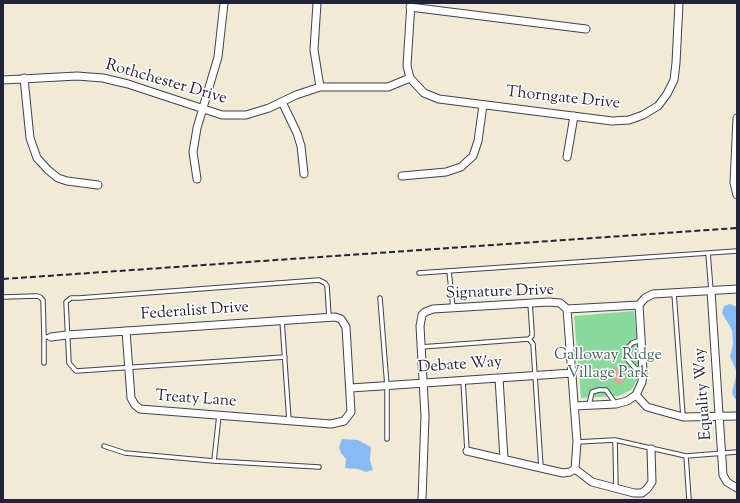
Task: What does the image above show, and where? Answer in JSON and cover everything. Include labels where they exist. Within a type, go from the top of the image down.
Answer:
[{"type":"street","points":[[198,179],[193,152],[196,128],[218,57],[224,3]]},
{"type":"street","points":[[317,3],[314,50],[320,87]]},
{"type":"street","name":"Thorngate Drive","points":[[410,78],[418,89],[432,97],[612,121],[629,120],[643,115],[658,106],[674,80],[679,3]]},
{"type":"street","points":[[410,78],[407,58],[410,5],[586,29]]},
{"type":"street","name":"Rothchester Drive","points":[[3,80],[77,76],[103,78],[134,86],[222,114],[246,115],[269,108],[307,90],[320,87],[388,87],[410,78]]},
{"type":"street","points":[[24,78],[30,138],[37,158],[58,178],[67,181],[98,185]]},
{"type":"street","points":[[282,102],[297,133],[301,146],[304,174]]},
{"type":"street","points":[[402,176],[446,172],[461,167],[473,156],[478,141],[483,105]]},
{"type":"street","points":[[567,156],[574,116]]},
{"type":"street","points":[[737,118],[734,183],[737,195]]},
{"type":"street","points":[[574,406],[616,404],[627,401],[636,395],[642,382],[643,371],[639,306],[649,296],[737,289]]},
{"type":"street","name":"Equality Way","points":[[711,290],[723,475],[727,482],[737,488]]},
{"type":"street","name":"Signature Drive","points":[[421,347],[420,326],[422,316],[425,312],[453,308],[556,302],[567,309],[639,306]]},
{"type":"street","points":[[567,309],[577,442],[576,469]]},
{"type":"street","name":"Federalist Drive","points":[[47,337],[329,317],[342,319],[346,327],[351,388]]},
{"type":"street","name":"Treaty Lane","points":[[126,331],[131,398],[134,405],[140,409],[331,424],[342,423],[349,417],[351,412],[351,388]]},
{"type":"street","points":[[421,347],[424,383],[425,450],[422,500]]},
{"type":"street","name":"Debate Way","points":[[351,388],[572,373]]},
{"type":"street","points":[[499,378],[504,459]]},
{"type":"street","points":[[636,395],[647,407],[683,418],[737,416]]},
{"type":"street","points":[[576,469],[592,482],[634,493],[642,493],[648,489],[652,482],[651,449]]},
{"type":"street","points":[[467,451],[563,473],[576,469]]},
{"type":"lane","points":[[419,272],[737,251]]},
{"type":"lane","points":[[708,253],[711,290]]},
{"type":"lane","points":[[449,271],[453,308]]},
{"type":"lane","points":[[285,357],[76,371],[69,363],[66,302],[71,298],[319,280],[325,283],[326,286],[329,317]]},
{"type":"lane","points":[[674,293],[683,418]]},
{"type":"lane","points":[[3,297],[37,296],[43,300],[47,337],[44,363]]},
{"type":"lane","points":[[380,298],[386,386],[387,439]]},
{"type":"lane","points":[[529,338],[532,332],[530,303]]},
{"type":"lane","points":[[282,320],[289,421]]},
{"type":"lane","points":[[421,347],[529,338]]},
{"type":"lane","points":[[529,338],[533,344],[541,468]]},
{"type":"lane","points":[[641,340],[632,343],[627,349],[626,358],[635,368],[643,371]]},
{"type":"lane","points":[[463,380],[467,451]]},
{"type":"lane","points":[[589,406],[592,392],[599,390],[606,390],[616,404]]},
{"type":"lane","points":[[214,461],[219,416]]},
{"type":"lane","points":[[577,442],[615,440],[686,456],[737,452]]},
{"type":"lane","points":[[615,440],[616,489]]},
{"type":"lane","points":[[104,446],[125,453],[214,461],[319,467]]},
{"type":"lane","points":[[686,456],[689,500]]},
{"type":"green space","name":"Galloway Ridge Village Park","points":[[634,311],[639,365],[638,379],[631,390],[619,396],[581,398],[574,316]]},
{"type":"water","points":[[730,304],[737,307],[737,372],[730,357],[733,344],[732,330],[722,313],[724,306]]},
{"type":"water","points":[[737,372],[737,398],[735,399],[732,393]]},
{"type":"water","points":[[342,439],[358,440],[371,447],[370,460],[373,470],[366,472],[358,469],[345,468],[346,459],[341,453],[339,447]]},
{"type":"building","points":[[614,367],[626,378],[619,385],[608,374]]},
{"type":"railway","points":[[3,279],[737,228]]}]
